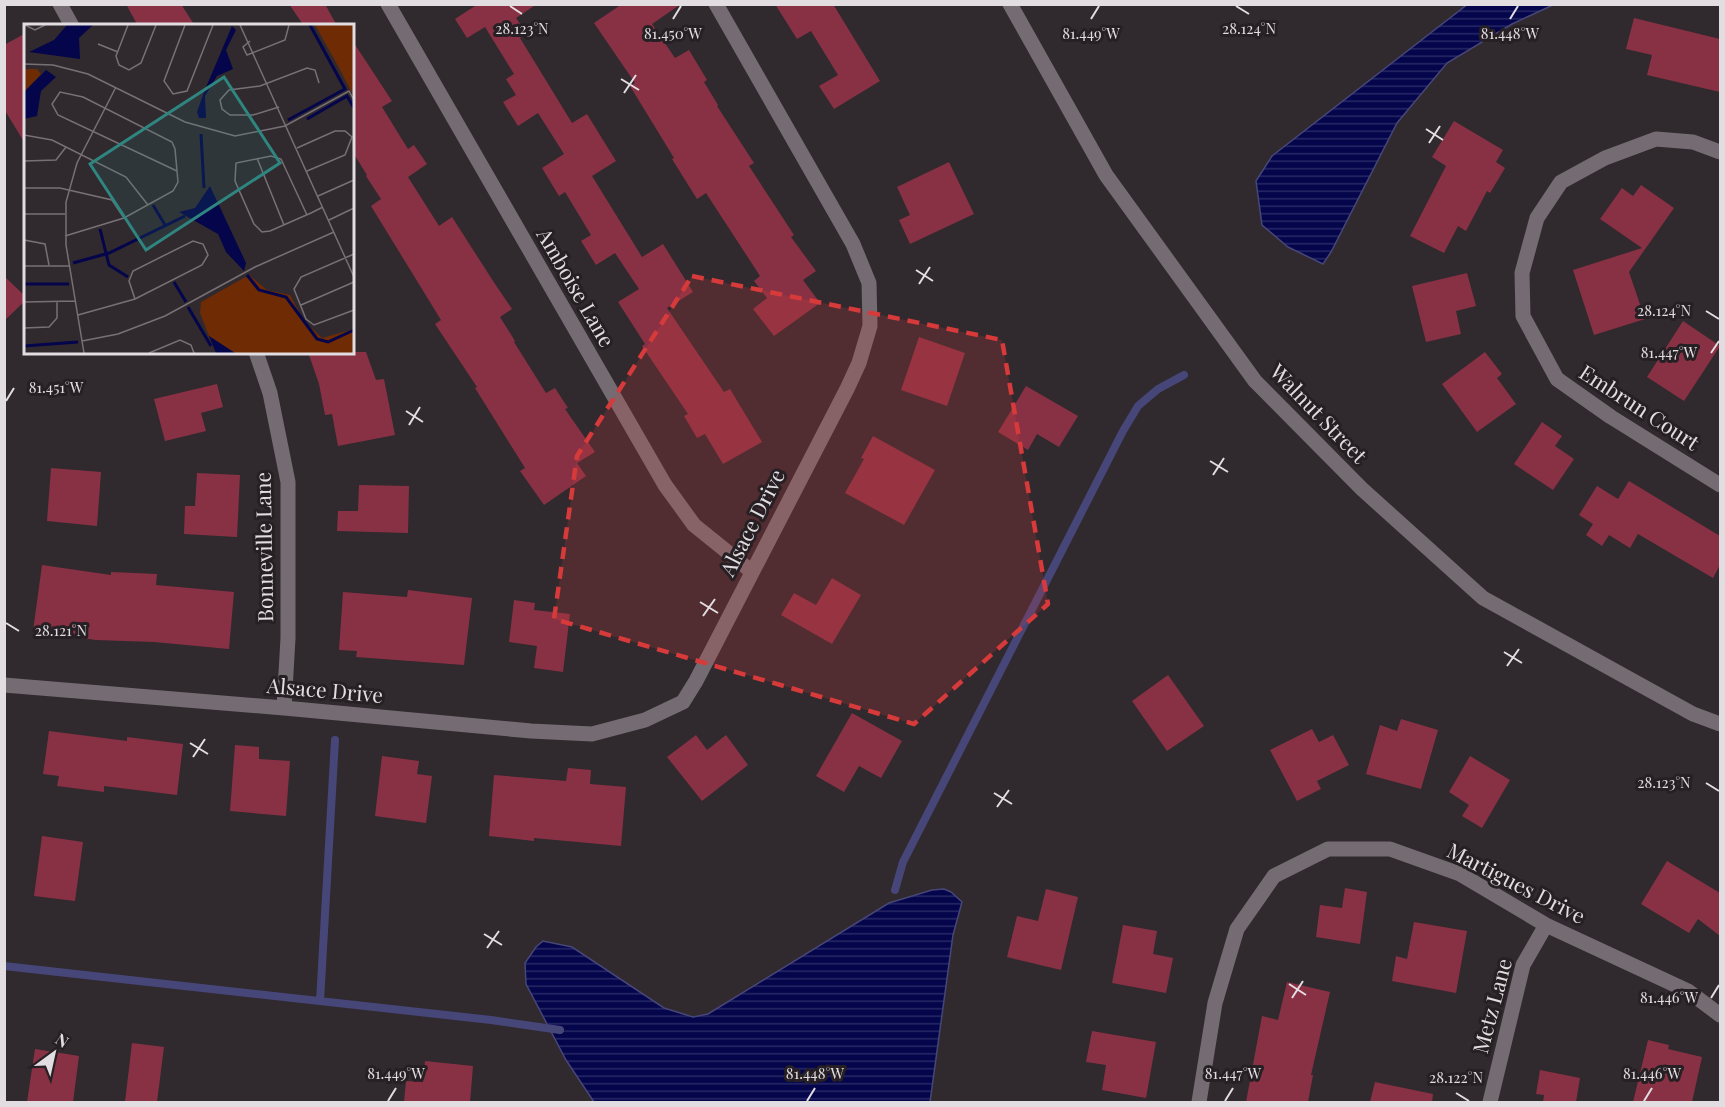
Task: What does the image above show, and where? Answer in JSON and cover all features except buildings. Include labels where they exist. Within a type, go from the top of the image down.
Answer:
[{"type":"street","points":[[60,4],[71,24]]},
{"type":"street","name":"Amboise Lane","points":[[388,4],[665,485],[694,525],[752,571]]},
{"type":"street","name":"Alsace Drive","points":[[4,685],[531,731],[592,734],[645,720],[683,702],[696,681],[859,363],[870,326],[869,283],[853,244],[716,4]]},
{"type":"street","name":"Walnut Street","points":[[1010,4],[1106,175],[1255,381],[1362,489],[1483,598],[1693,714],[1720,724]]},
{"type":"street","name":"Embrun Court","points":[[1720,152],[1693,142],[1656,139],[1605,158],[1561,182],[1537,218],[1522,273],[1524,316],[1557,379],[1611,417],[1720,485]]},
{"type":"street","name":"Bonneville Lane","points":[[257,354],[270,393],[288,482],[288,638],[284,708]]},
{"type":"street","name":"Martigues Drive","points":[[1199,1102],[1215,1003],[1237,929],[1274,876],[1328,849],[1390,849],[1460,874],[1546,925],[1688,991],[1720,1015]]},
{"type":"street","name":"Metz Lane","points":[[1490,1102],[1523,964],[1546,925]]},
{"type":"highlighted area","points":[[692,276],[1002,340],[1048,604],[914,724],[554,619],[577,456]]},
{"type":"shaded area","points":[[1468,4],[1553,5],[1512,24],[1447,63],[1397,123],[1323,264],[1288,247],[1262,225],[1256,181],[1272,156]]},
{"type":"shaded area","points":[[944,889],[962,902],[953,935],[930,1102],[594,1102],[566,1060],[526,984],[525,963],[543,941],[572,947],[664,1008],[693,1017],[708,1014],[889,903],[932,890]]},
{"type":"waterway","points":[[895,890],[903,862],[1123,431],[1138,406],[1158,389],[1184,375]]},
{"type":"waterway","points":[[320,1001],[335,740]]},
{"type":"waterway","points":[[4,966],[491,1020],[560,1030]]}]
